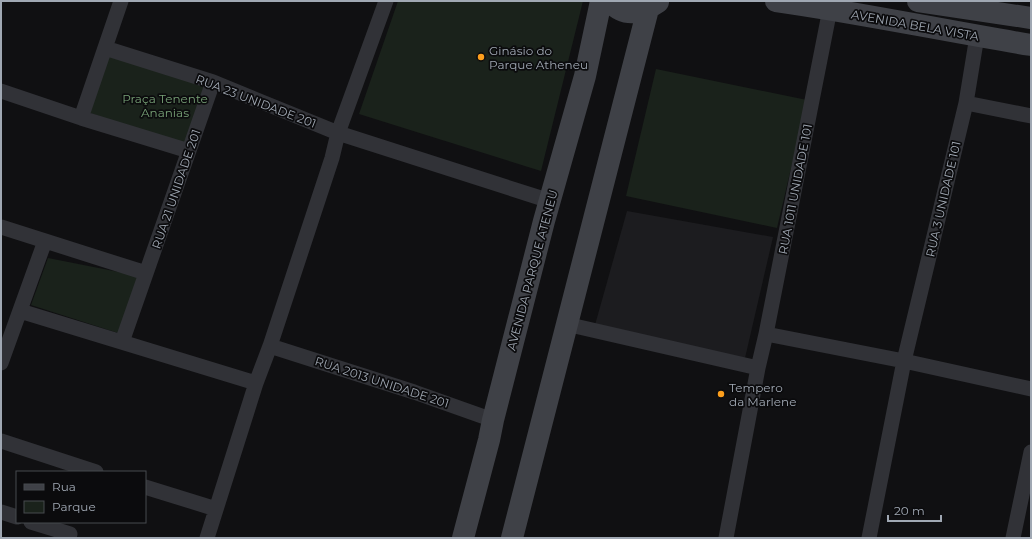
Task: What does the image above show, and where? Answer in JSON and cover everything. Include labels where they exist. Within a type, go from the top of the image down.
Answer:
[{"type":"street","points":[[82,118],[121,1]]},
{"type":"street","points":[[207,538],[256,383],[270,346],[332,158],[338,133],[386,1]]},
{"type":"street","name":"AVENIDA PARQUE ATENEU","points":[[463,538],[540,237],[585,76],[601,1]]},
{"type":"street","points":[[609,1],[618,9],[628,12],[638,12],[653,5]]},
{"type":"street","name":"AVENIDA BELA VISTA","points":[[776,1],[830,9],[1031,45]]},
{"type":"street","name":"AVENIDA BELA VISTA","points":[[918,1],[1031,18]]},
{"type":"street","points":[[512,538],[566,324],[653,5]]},
{"type":"street","name":"RUA 1011 UNIDADE 101","points":[[726,538],[758,368],[830,9]]},
{"type":"street","name":"RUA 3 UNIDADE 101","points":[[869,538],[904,361],[966,103],[977,36]]},
{"type":"street","name":"RUA 23 UNIDADE 201","points":[[105,48],[213,82],[338,133]]},
{"type":"street","name":"RUA 21 UNIDADE 201","points":[[122,342],[213,82]]},
{"type":"street","points":[[1,91],[189,151]]},
{"type":"street","points":[[966,103],[1031,116]]},
{"type":"street","points":[[338,133],[550,201]]},
{"type":"street","points":[[1,227],[146,273]]},
{"type":"street","points":[[1,363],[45,241]]},
{"type":"street","points":[[20,311],[256,383]]},
{"type":"street","points":[[566,324],[758,368]]},
{"type":"street","points":[[766,334],[904,361],[1031,389]]},
{"type":"street","name":"RUA 2013 UNIDADE 201","points":[[270,346],[414,392],[493,420]]},
{"type":"street","points":[[1,441],[91,471]]},
{"type":"street","points":[[1013,538],[1031,452]]},
{"type":"street","points":[[146,487],[216,509]]},
{"type":"street","points":[[1,512],[16,517]]},
{"type":"street","points":[[35,523],[71,531]]},
{"type":"shaded area","points":[[627,211],[773,237],[745,358],[595,325]]},
{"type":"green space","points":[[398,1],[583,1],[541,171],[359,114]]},
{"type":"green space","name":"Praça Tenente Ananias","points":[[109,53],[207,86],[186,146],[90,113]]},
{"type":"green space","points":[[656,69],[807,100],[777,228],[626,196]]},
{"type":"green space","points":[[48,258],[139,276],[118,333],[31,305]]},
{"type":"place","name":"Ginásio do Parque Atheneu","points":[[481,57]]},
{"type":"place","name":"Tempero da Marlene","points":[[721,394]]}]
